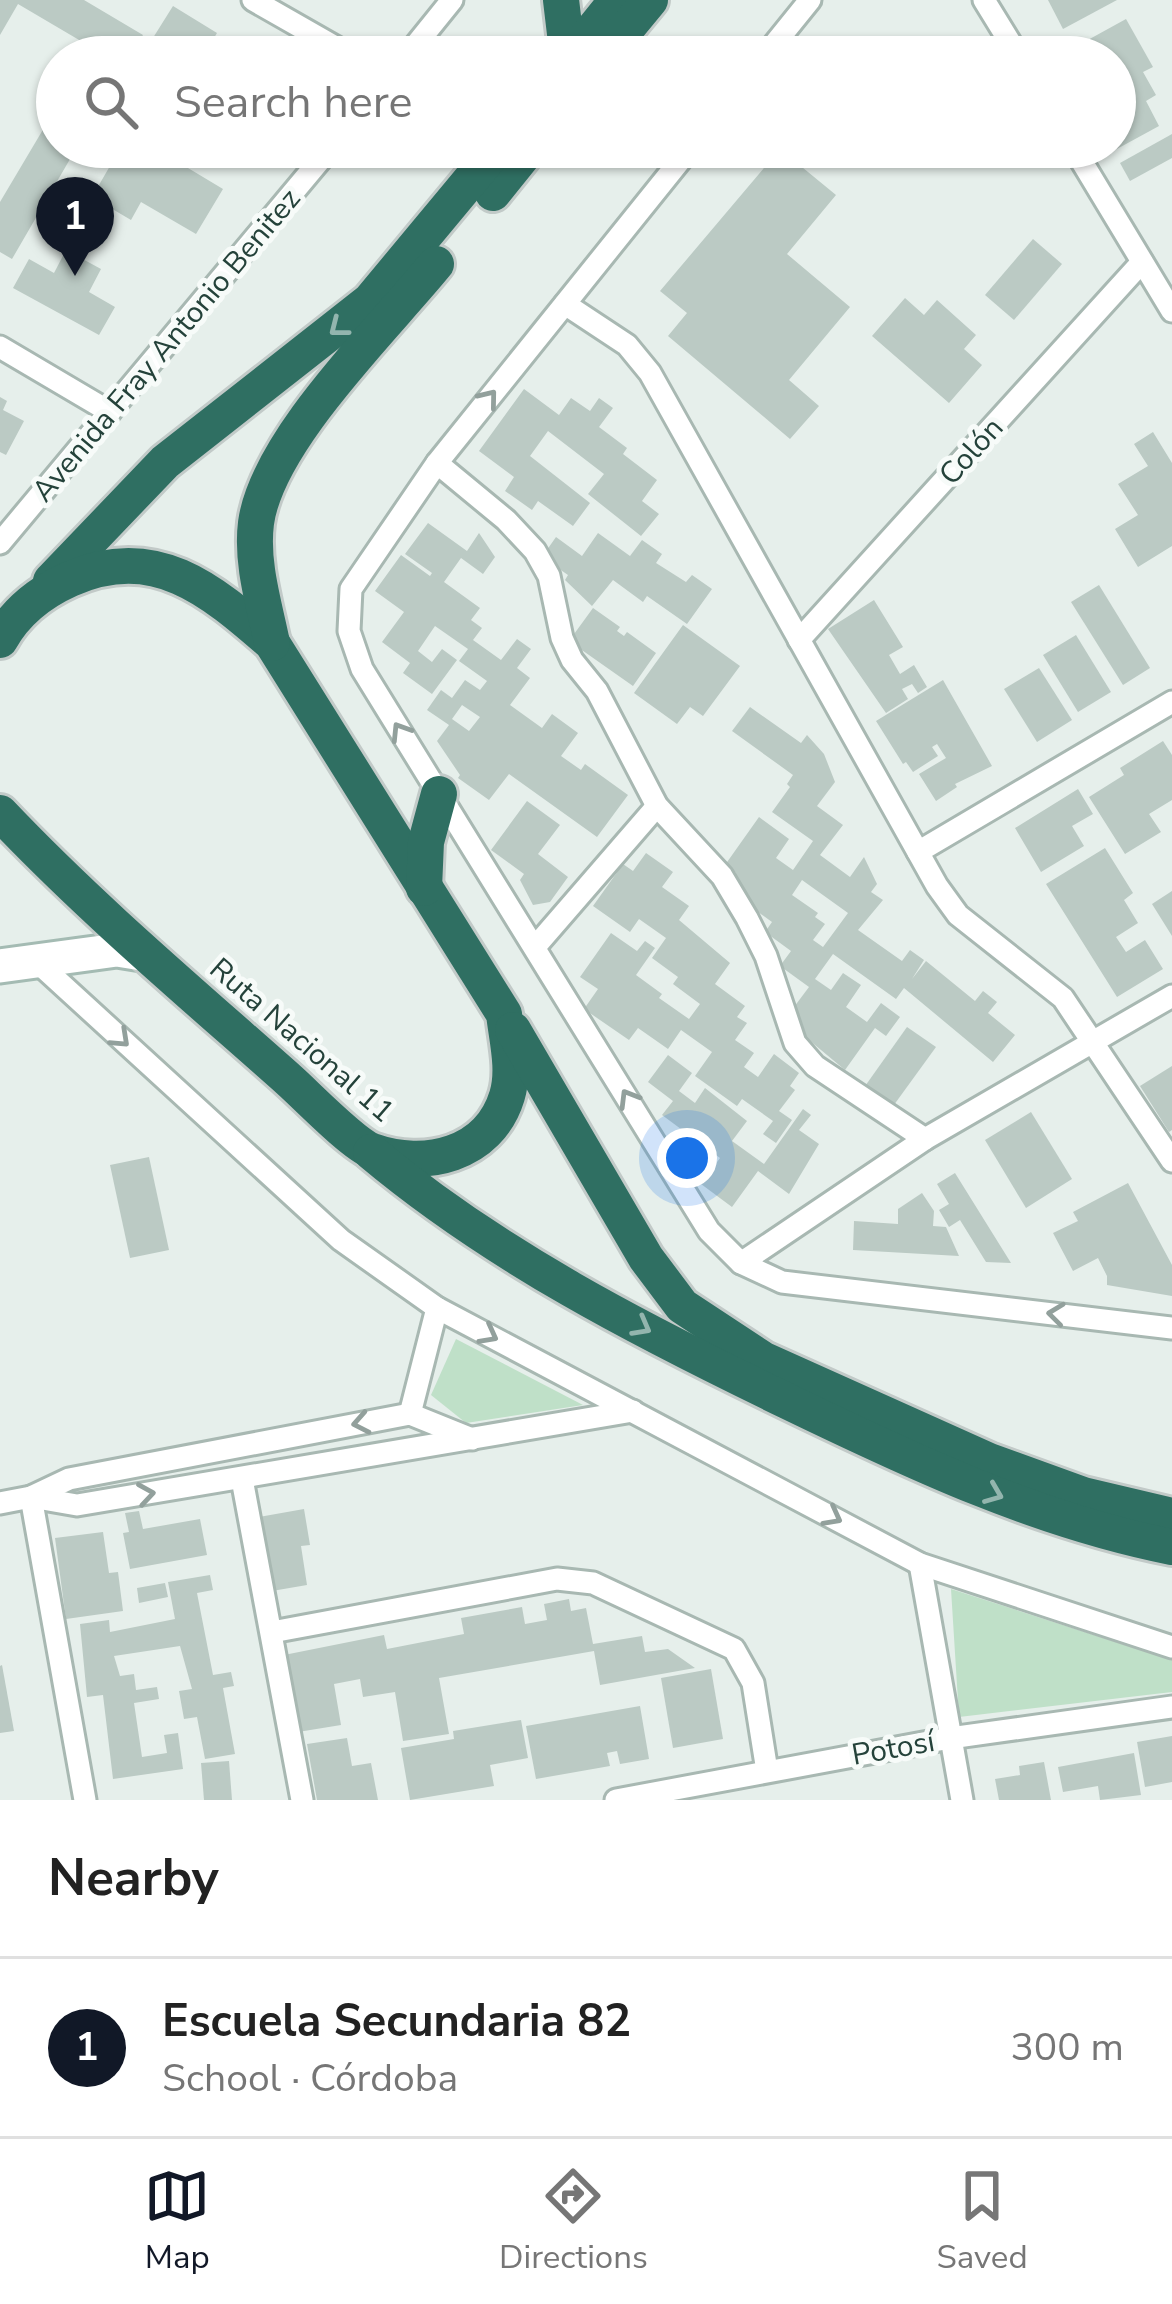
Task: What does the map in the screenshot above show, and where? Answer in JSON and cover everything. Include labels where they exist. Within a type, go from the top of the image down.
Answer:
[{"type":"highway","points":[[561,0],[565,36]]},
{"type":"highway","points":[[585,36],[617,0]]},
{"type":"highway","points":[[620,36],[650,0]]},
{"type":"highway","name":"Ruta Nacional 11","points":[[2,634],[165,463],[370,301],[481,168]]},
{"type":"highway","name":"Ruta Nacional 11","points":[[272,643],[254,551],[264,492],[332,388],[513,168]]},
{"type":"highway","name":"Ruta Nacional 11","points":[[0,813],[148,955],[368,1150],[419,1160],[460,1151],[480,1138],[507,1096],[511,1063],[504,1014],[272,643],[219,597],[168,571],[130,564],[97,567],[43,591]]},
{"type":"highway","points":[[424,888],[429,821],[440,794]]},
{"type":"highway","points":[[504,1014],[646,1258],[682,1306],[764,1360],[989,1461],[1083,1495],[1172,1516]]},
{"type":"highway","points":[[368,1150],[423,1196],[496,1245],[690,1354],[1000,1498],[1118,1536],[1172,1547]]},
{"type":"main road","points":[[0,966],[117,950],[148,955]]},
{"type":"street","points":[[254,0],[317,36]]},
{"type":"street","points":[[423,36],[452,0]]},
{"type":"street","points":[[781,36],[810,0]]},
{"type":"street","points":[[984,0],[1006,36]]},
{"type":"street","name":"Avenida Fray Antonio Benitez","points":[[0,543],[314,168]]},
{"type":"street","points":[[674,168],[437,463],[351,589],[349,631],[362,669],[709,1231],[741,1263],[782,1282],[1172,1328]]},
{"type":"street","points":[[1086,168],[1172,311]]},
{"type":"street","name":"Colón","points":[[799,640],[1142,262]]},
{"type":"street","points":[[565,304],[627,345],[650,373],[918,852],[958,915],[1063,998],[1172,1161]]},
{"type":"street","points":[[0,347],[110,412]]},
{"type":"street","points":[[437,463],[506,520],[535,551],[549,576],[562,638],[572,660],[621,732],[657,806],[722,876],[747,918],[766,956],[795,1042],[815,1066],[925,1139]]},
{"type":"street","points":[[918,852],[1172,702]]},
{"type":"street","points":[[536,947],[657,806]]},
{"type":"street","points":[[35,960],[341,1240],[437,1308],[920,1564],[1172,1647]]},
{"type":"street","points":[[741,1263],[925,1139],[1172,996]]},
{"type":"street","points":[[410,1414],[437,1308]]},
{"type":"street","points":[[31,1497],[77,1505],[633,1411]]},
{"type":"street","points":[[0,1503],[31,1497],[69,1479],[410,1414],[472,1439]]},
{"type":"street","points":[[242,1479],[302,1800]]},
{"type":"street","points":[[31,1497],[85,1800]]},
{"type":"street","points":[[920,1564],[962,1800]]},
{"type":"street","points":[[272,1632],[557,1579],[593,1582],[734,1648],[753,1683],[767,1771]]},
{"type":"street","name":"Potosí","points":[[616,1800],[950,1738],[1172,1707]]},
{"type":"green space","points":[[456,1339],[583,1405],[466,1423],[431,1395]]},
{"type":"green space","points":[[951,1589],[1172,1660],[1172,1692],[959,1717]]},
{"type":"building","points":[[0,0],[84,0],[143,35],[72,36],[18,4],[0,35]]},
{"type":"building","points":[[1048,0],[1117,0],[1063,29]]},
{"type":"building","points":[[173,6],[217,33],[215,36],[154,36]]},
{"type":"building","points":[[1126,19],[1136,36],[1095,36]]},
{"type":"building","points":[[1136,37],[1153,67],[1143,72],[1156,95],[1146,101],[1159,126],[1136,139]]},
{"type":"building","points":[[1172,134],[1172,158],[1130,181],[1123,168],[1136,168],[1136,154]]},
{"type":"building","points":[[36,141],[36,168],[65,168],[12,259],[0,252],[0,202]]},
{"type":"building","points":[[109,168],[188,168],[223,189],[196,234],[141,202],[131,220],[92,197]]},
{"type":"building","points":[[764,168],[803,168],[836,195],[787,254],[850,307],[789,380],[819,406],[790,439],[668,336],[687,313],[660,291]]},
{"type":"building","points":[[1033,239],[1062,264],[1014,320],[985,295]]},
{"type":"building","points":[[66,250],[101,269],[89,292],[115,307],[99,335],[13,288],[29,259],[54,273]]},
{"type":"building","points":[[905,298],[924,315],[937,300],[976,335],[964,349],[982,365],[949,403],[872,336]]},
{"type":"building","points":[[524,389],[559,415],[571,398],[590,411],[599,398],[613,408],[599,427],[627,448],[623,454],[657,480],[642,501],[659,514],[641,536],[588,494],[604,474],[548,431],[530,456],[590,503],[573,526],[538,501],[532,510],[505,491],[514,477],[479,451]]},
{"type":"building","points":[[0,397],[7,401],[3,410],[24,421],[6,455],[0,452]]},
{"type":"building","points":[[1153,432],[1172,463],[1172,546],[1138,567],[1115,529],[1138,515],[1118,484],[1148,466],[1134,444]]},
{"type":"building","points":[[428,523],[467,551],[479,533],[495,557],[483,574],[461,558],[444,582],[480,608],[471,620],[482,628],[473,640],[501,660],[517,639],[531,649],[517,668],[530,678],[510,705],[542,728],[552,714],[578,733],[561,756],[581,770],[585,764],[628,795],[597,837],[509,774],[489,800],[458,778],[437,741],[449,725],[427,710],[441,690],[452,698],[465,680],[480,690],[487,681],[459,661],[468,649],[435,626],[418,651],[432,662],[442,649],[457,660],[432,694],[403,673],[410,663],[382,642],[404,612],[375,591],[401,555],[432,573],[405,554]],"holes":[[[462,705],[480,717],[469,731],[452,719]]]},
{"type":"building","points":[[598,533],[630,556],[642,540],[662,554],[656,563],[686,582],[692,575],[712,589],[687,624],[647,596],[643,602],[613,580],[592,606],[565,580],[568,575],[542,557],[556,537],[582,556]]},
{"type":"building","points":[[1099,585],[1150,668],[1123,685],[1071,602]]},
{"type":"building","points":[[874,600],[903,647],[889,655],[900,674],[914,665],[927,687],[918,693],[912,684],[902,689],[908,699],[886,713],[828,629]]},
{"type":"building","points":[[593,608],[620,627],[617,631],[624,636],[627,632],[656,653],[633,686],[569,641]]},
{"type":"building","points":[[683,625],[740,666],[703,716],[690,707],[677,724],[634,693]]},
{"type":"building","points":[[1076,635],[1111,692],[1078,712],[1043,655]]},
{"type":"building","points":[[1039,668],[1072,720],[1037,742],[1004,689]]},
{"type":"building","points":[[943,680],[992,766],[955,784],[936,801],[919,774],[946,758],[937,744],[932,747],[938,756],[913,772],[876,721]]},
{"type":"building","points":[[750,707],[801,743],[807,735],[824,754],[835,782],[817,806],[843,825],[820,855],[850,877],[864,857],[877,884],[871,892],[883,900],[858,930],[902,961],[910,950],[924,960],[912,979],[926,961],[975,1001],[983,991],[997,1002],[988,1013],[1015,1035],[993,1062],[904,988],[896,999],[833,954],[815,979],[831,990],[843,973],[861,985],[846,1007],[867,1022],[881,1003],[900,1017],[886,1036],[875,1028],[845,1070],[803,1035],[794,1007],[809,987],[780,966],[791,951],[765,932],[772,922],[744,902],[749,895],[730,882],[736,873],[725,865],[759,817],[789,839],[776,858],[793,870],[813,841],[772,812],[793,775],[732,731]],"holes":[[[802,880],[848,913],[823,947],[813,940],[825,924],[815,917],[818,913],[792,895]]]},
{"type":"building","points":[[1163,741],[1172,755],[1172,800],[1149,814],[1161,832],[1125,854],[1089,797],[1124,775],[1120,768]]},
{"type":"building","points":[[1078,789],[1093,814],[1072,826],[1084,846],[1041,872],[1015,828]]},
{"type":"building","points":[[527,801],[560,825],[538,854],[568,877],[550,902],[533,905],[520,880],[524,874],[491,850]]},
{"type":"building","points":[[1105,848],[1133,893],[1124,900],[1138,923],[1116,937],[1126,952],[1145,940],[1163,969],[1117,997],[1046,884]]},
{"type":"building","points":[[646,853],[673,872],[662,887],[689,906],[679,920],[730,963],[715,984],[745,1006],[737,1017],[747,1023],[735,1040],[754,1053],[744,1067],[758,1077],[774,1054],[799,1073],[790,1086],[795,1090],[779,1111],[792,1120],[776,1143],[763,1134],[773,1121],[742,1099],[737,1106],[695,1076],[712,1052],[681,1030],[668,1049],[638,1028],[629,1040],[584,1009],[598,989],[580,977],[611,933],[637,951],[645,941],[655,948],[636,975],[662,994],[659,998],[689,1019],[700,1004],[673,984],[678,977],[652,958],[666,938],[639,919],[630,932],[593,906],[623,864],[633,871]]},
{"type":"building","points":[[1172,891],[1172,936],[1152,904]]},
{"type":"building","points":[[907,1027],[936,1047],[891,1109],[863,1089]]},
{"type":"building","points":[[668,1055],[692,1073],[679,1091],[695,1103],[705,1088],[747,1121],[732,1141],[764,1164],[803,1109],[811,1115],[799,1130],[819,1144],[789,1194],[758,1171],[732,1207],[701,1184],[720,1158],[662,1115],[673,1101],[648,1082]]},
{"type":"building","points":[[1172,1066],[1172,1130],[1169,1132],[1140,1086]]},
{"type":"building","points":[[1031,1112],[1072,1179],[1026,1208],[985,1140]]},
{"type":"building","points":[[149,1157],[169,1250],[130,1258],[110,1165]]},
{"type":"building","points":[[955,1173],[1011,1263],[986,1262],[960,1220],[949,1227],[939,1210],[949,1204],[937,1184]]},
{"type":"building","points":[[1128,1183],[1172,1265],[1172,1296],[1107,1285],[1098,1258],[1073,1271],[1053,1233],[1078,1221],[1073,1212]]},
{"type":"building","points":[[922,1193],[934,1211],[933,1226],[946,1227],[959,1256],[853,1250],[854,1221],[898,1224],[898,1209]]},
{"type":"building","points":[[304,1509],[310,1545],[301,1546],[307,1585],[272,1591],[259,1517]]},
{"type":"building","points":[[139,1511],[143,1529],[200,1519],[207,1555],[130,1569],[123,1533],[129,1532],[125,1513]]},
{"type":"building","points":[[103,1532],[109,1573],[118,1572],[123,1611],[66,1619],[55,1538]]},
{"type":"building","points":[[210,1575],[213,1590],[197,1593],[213,1675],[231,1672],[234,1686],[223,1688],[235,1754],[205,1759],[197,1717],[184,1719],[179,1691],[192,1689],[180,1646],[114,1656],[120,1676],[134,1674],[136,1690],[157,1687],[159,1699],[134,1703],[142,1757],[167,1753],[164,1735],[178,1733],[183,1769],[113,1779],[103,1695],[87,1697],[80,1624],[109,1620],[110,1632],[175,1619],[168,1582]]},
{"type":"building","points":[[165,1583],[168,1597],[139,1603],[137,1588]]},
{"type":"building","points":[[569,1599],[571,1611],[586,1608],[593,1644],[642,1636],[645,1652],[668,1649],[695,1668],[600,1685],[594,1651],[439,1678],[449,1734],[403,1741],[395,1692],[363,1697],[360,1679],[334,1684],[341,1725],[298,1732],[284,1655],[384,1635],[387,1649],[464,1634],[461,1618],[522,1607],[525,1624],[547,1620],[544,1604]]},
{"type":"building","points":[[0,1666],[14,1731],[0,1733]]},
{"type":"building","points":[[711,1669],[723,1739],[673,1748],[661,1678]]},
{"type":"building","points":[[640,1706],[649,1759],[620,1764],[617,1751],[607,1753],[610,1766],[536,1779],[526,1726]]},
{"type":"building","points":[[521,1720],[528,1758],[490,1765],[494,1786],[410,1800],[401,1748],[454,1739],[453,1731]]},
{"type":"building","points":[[1172,1736],[1172,1782],[1145,1787],[1137,1742]]},
{"type":"building","points":[[347,1738],[352,1766],[371,1763],[378,1800],[317,1800],[307,1744]]},
{"type":"building","points":[[1134,1753],[1141,1795],[1100,1800],[1098,1786],[1063,1792],[1058,1767]]},
{"type":"building","points":[[229,1761],[232,1800],[204,1800],[201,1763]]},
{"type":"building","points":[[1044,1762],[1051,1800],[999,1800],[995,1779],[1020,1775],[1019,1766]]},
{"type":"place","name":"Escuela Secundaria 82","points":[[75,276]]}]
